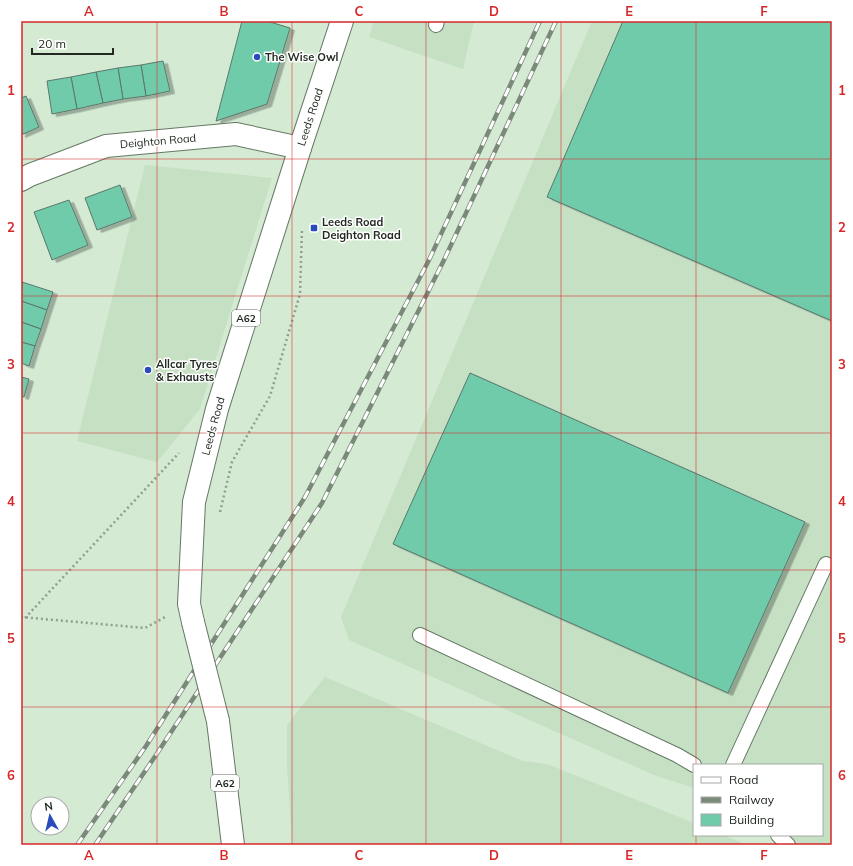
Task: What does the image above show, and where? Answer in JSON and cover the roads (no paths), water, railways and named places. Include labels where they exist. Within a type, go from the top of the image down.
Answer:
[{"type":"main road","name":"Leeds Road","points":[[233,845],[218,721],[191,613],[194,502],[217,408],[342,21]]},
{"type":"main road","name":"Deighton Road","points":[[21,180],[30,175],[106,146],[236,134],[300,148]]},
{"type":"lane","points":[[733,764],[826,564]]},
{"type":"lane","points":[[420,635],[677,755],[693,764]]},
{"type":"lane","points":[[779,836],[788,845]]},
{"type":"railway","points":[[77,845],[146,746],[305,497],[429,260],[540,21]]},
{"type":"railway","points":[[95,845],[322,503],[444,260],[556,21]]},
{"type":"place","name":"The Wise Owl","points":[[257,57]]},
{"type":"place","name":"Leeds Road Deighton Road","points":[[314,228]]},
{"type":"place","name":"Allcar Tyres & Exhausts","points":[[148,370]]}]
